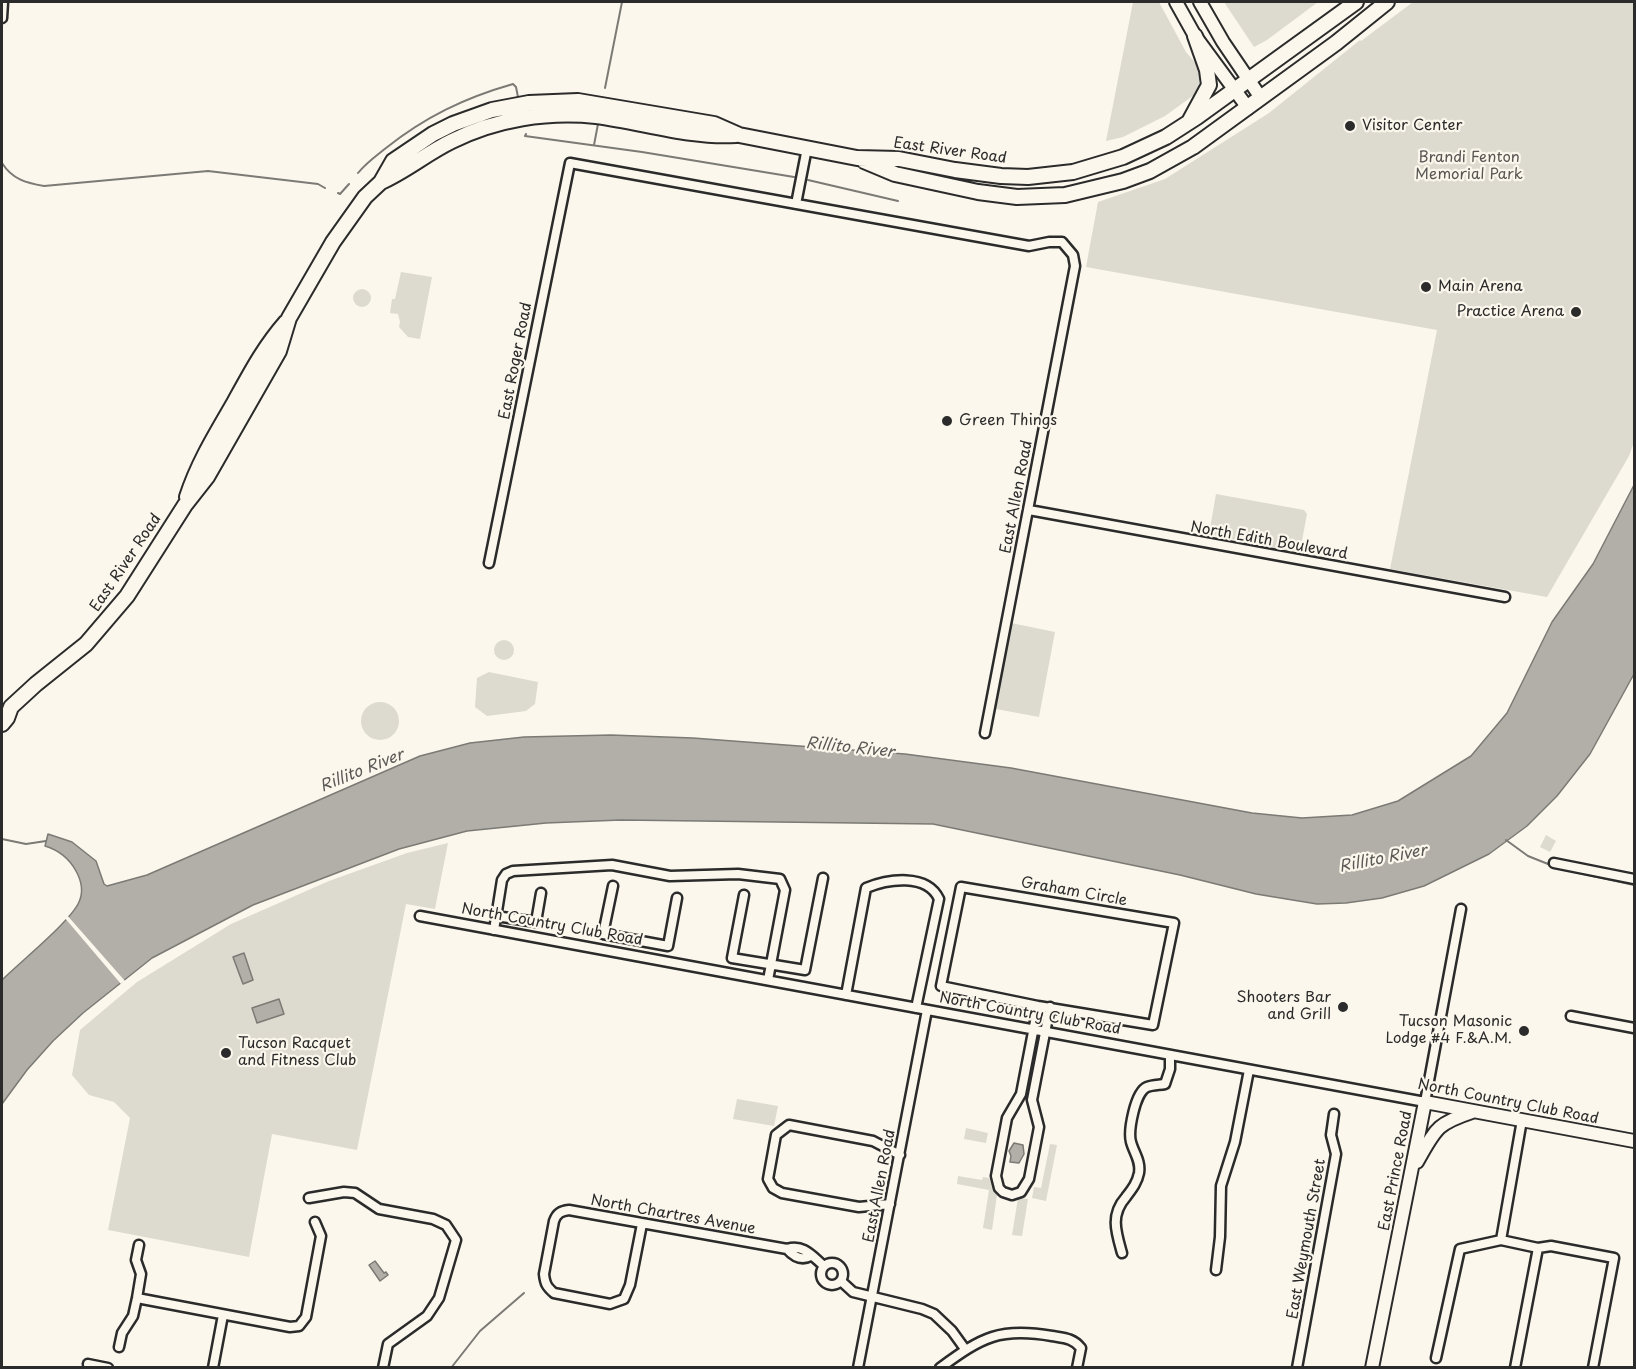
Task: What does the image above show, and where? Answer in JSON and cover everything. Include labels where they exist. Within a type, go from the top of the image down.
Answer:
[{"type":"main road","points":[[1176,2],[1195,36],[1248,108]]},
{"type":"main road","points":[[1200,2],[1261,98]]},
{"type":"main road","name":"East River Road","points":[[2,724],[7,718],[6,708],[86,644],[112,616],[138,581],[185,505],[196,470],[268,342],[290,318],[334,240],[365,197],[381,182],[393,161],[433,134],[474,116],[529,103],[565,100],[607,104],[714,124],[739,135],[857,158],[899,159],[986,175],[1041,176],[1089,168],[1123,157],[1166,137],[1356,2]]},
{"type":"main road","name":"East River Road","points":[[857,158],[895,174],[978,192],[1031,197],[1065,195],[1104,187],[1150,171],[1193,147],[1336,43],[1387,2]]},
{"type":"main road","points":[[1188,123],[1209,85],[1208,70],[1195,36]]},
{"type":"main road","name":"North Country Club Road","points":[[1425,1102],[1635,1141]]},
{"type":"main road","name":"East Prince Road","points":[[1372,1368],[1425,1102]]},
{"type":"main road","points":[[1411,1174],[1433,1134],[1446,1121],[1474,1111]]},
{"type":"street","points":[[2,18],[3,2]]},
{"type":"street","points":[[796,204],[807,148]]},
{"type":"street","name":"East Roger Road","points":[[489,563],[570,163],[796,204]]},
{"type":"street","name":"East Allen Road","points":[[796,204],[1029,246],[1062,242],[1073,255],[1075,266],[985,733]]},
{"type":"street","name":"North Edith Boulevard","points":[[1029,510],[1505,597]]},
{"type":"street","points":[[1554,863],[1635,879]]},
{"type":"street","points":[[494,930],[502,880],[506,874],[513,872],[618,865],[670,876],[738,874],[780,879],[785,890],[768,980]]},
{"type":"street","points":[[744,895],[732,958],[805,970],[823,878]]},
{"type":"street","points":[[846,995],[866,888],[894,881],[924,882],[933,888],[939,899],[916,1008]]},
{"type":"street","points":[[613,886],[603,934],[633,940],[668,946],[677,898]]},
{"type":"street","name":"Graham Circle","points":[[961,887],[1174,923],[1153,1025],[1038,1006],[941,986],[961,887]]},
{"type":"street","points":[[496,916],[536,922],[541,893]]},
{"type":"street","name":"East Prince Road","points":[[1425,1102],[1461,909]]},
{"type":"street","name":"North Country Club Road","points":[[420,916],[1425,1102]]},
{"type":"street","points":[[629,955],[633,940]]},
{"type":"street","points":[[1038,1006],[1021,1094],[1007,1118],[996,1176],[999,1188],[1012,1195],[1021,1192],[1029,1179],[1039,1127],[1032,1100],[1050,1007]]},
{"type":"street","name":"East Allen Road","points":[[858,1368],[927,1010]]},
{"type":"street","points":[[1571,1016],[1635,1028]]},
{"type":"street","points":[[1122,1253],[1114,1223],[1116,1211],[1136,1184],[1139,1173],[1139,1163],[1130,1133],[1136,1104],[1138,1096],[1146,1088],[1165,1084],[1169,1077],[1170,1055]]},
{"type":"street","points":[[1216,1270],[1220,1237],[1221,1186],[1235,1142],[1249,1070]]},
{"type":"street","name":"East Weymouth Street","points":[[1297,1368],[1336,1154],[1331,1135],[1334,1114]]},
{"type":"street","points":[[1500,1240],[1522,1120]]},
{"type":"street","points":[[890,1204],[860,1207],[782,1193],[773,1188],[768,1179],[776,1135],[789,1125],[873,1141],[900,1155]]},
{"type":"street","points":[[309,1198],[345,1192],[355,1193],[379,1209],[431,1218],[446,1225],[456,1240],[439,1298],[427,1316],[388,1344],[383,1368]]},
{"type":"street","name":"North Chartres Avenue","points":[[642,1224],[630,1285],[624,1299],[610,1304],[554,1293],[548,1288],[544,1274],[556,1215],[568,1210],[787,1249],[794,1247],[807,1250],[824,1266]]},
{"type":"street","points":[[137,1298],[290,1327],[302,1326],[306,1317],[321,1236],[315,1222]]},
{"type":"street","points":[[1436,1358],[1460,1249],[1500,1240],[1538,1248],[1551,1246],[1614,1258],[1593,1368]]},
{"type":"street","points":[[119,1347],[122,1334],[133,1316],[137,1298],[141,1274],[136,1260],[139,1245]]},
{"type":"street","points":[[1515,1368],[1538,1248]]},
{"type":"street","name":"North Chartres Avenue","points":[[830,1263],[840,1265],[843,1275],[841,1281],[835,1285],[824,1283],[820,1276],[824,1266],[830,1263]]},
{"type":"street","name":"North Chartres Avenue","points":[[841,1281],[854,1292],[922,1308],[934,1314],[952,1331],[965,1349]]},
{"type":"street","points":[[213,1368],[223,1315]]},
{"type":"street","points":[[940,1368],[965,1349],[986,1339],[1011,1332],[1068,1338],[1081,1348],[1077,1368]]},
{"type":"street","points":[[88,1364],[108,1368]]},
{"type":"green space","points":[[1133,2],[1159,2],[1186,52],[1197,65],[1200,79],[1194,95],[1165,116],[1123,137],[1106,141]]},
{"type":"green space","points":[[1224,2],[1318,2],[1254,47]]},
{"type":"green space","name":"Brandi Fenton Memorial Park","points":[[1413,2],[1634,2],[1634,442],[1629,456],[1547,597],[1390,569],[1437,330],[1086,267],[1098,202],[1165,179],[1269,113],[1360,40]]},
{"type":"green space","points":[[401,272],[432,277],[420,339],[408,337],[399,327],[398,314],[390,313]]},
{"type":"green space","points":[[362,289],[368,292],[371,298],[368,304],[362,307],[356,304],[353,298],[356,292]]},
{"type":"green space","points":[[1216,494],[1304,510],[1307,514],[1301,546],[1292,552],[1209,534]]},
{"type":"green space","points":[[1011,623],[1055,632],[1039,717],[996,709]]},
{"type":"green space","points":[[504,640],[511,643],[514,650],[511,657],[504,660],[497,657],[494,650],[497,643]]},
{"type":"green space","points":[[489,672],[538,682],[535,704],[526,711],[487,716],[475,707],[477,678]]},
{"type":"green space","points":[[380,702],[394,707],[399,721],[394,735],[380,740],[366,735],[361,721],[366,707]]},
{"type":"green space","points":[[1546,835],[1556,841],[1550,852],[1540,847]]},
{"type":"green space","name":"Tucson Racquet and Fitness Club","points":[[448,843],[435,909],[406,904],[357,1150],[272,1134],[249,1257],[108,1230],[130,1118],[114,1102],[89,1095],[72,1075],[80,1030],[137,982],[231,924],[329,881],[407,853]]},
{"type":"green space","points":[[737,1099],[778,1106],[774,1126],[733,1119]]},
{"type":"green space","points":[[966,1128],[988,1133],[986,1143],[964,1139]]},
{"type":"green space","points":[[1050,1144],[1057,1145],[1046,1201],[1032,1198],[1034,1187],[1041,1188]]},
{"type":"green space","points":[[958,1176],[982,1180],[983,1177],[989,1178],[997,1195],[992,1230],[983,1228],[989,1190],[957,1184]]},
{"type":"green space","points":[[1018,1198],[1028,1199],[1022,1236],[1012,1235]]},
{"type":"water","name":"Rillito River","points":[[1634,485],[1634,674],[1590,754],[1557,796],[1527,826],[1489,854],[1424,886],[1382,898],[1317,904],[1256,894],[1180,875],[933,824],[621,820],[546,823],[467,831],[399,849],[253,905],[152,958],[83,1013],[53,1041],[27,1070],[2,1104],[2,980],[66,920],[79,902],[81,894],[79,878],[67,858],[45,846],[48,834],[72,842],[96,861],[104,884],[107,886],[147,875],[420,756],[470,743],[524,737],[611,735],[693,738],[905,754],[1011,768],[1252,813],[1302,818],[1352,815],[1398,801],[1471,756],[1507,713],[1552,622],[1593,564]]},
{"type":"water","points":[[244,953],[253,980],[243,984],[233,957]]},
{"type":"water","points":[[279,999],[284,1014],[257,1023],[252,1008]]},
{"type":"water","points":[[1014,1143],[1023,1145],[1024,1154],[1019,1163],[1010,1162],[1009,1151]]},
{"type":"water","points":[[375,1261],[388,1275],[380,1281],[369,1265]]},
{"type":"pier","points":[[66,914],[125,981],[121,984],[64,917]]},
{"type":"waterway","points":[[605,88],[622,2]]},
{"type":"waterway","points":[[358,173],[401,137],[446,110],[513,84],[518,97]]},
{"type":"waterway","points":[[594,145],[598,124]]},
{"type":"waterway","points":[[526,134],[525,136],[642,152],[794,177]]},
{"type":"waterway","points":[[2,163],[10,173],[20,179],[44,186],[208,171],[318,184],[325,188]]},
{"type":"waterway","points":[[808,180],[898,201]]},
{"type":"waterway","points":[[338,193],[340,194],[349,184]]},
{"type":"waterway","points":[[2,839],[26,844],[46,841]]},
{"type":"waterway","points":[[1506,840],[1528,856],[1553,866]]},
{"type":"waterway","points":[[1561,869],[1634,885]]},
{"type":"waterway","points":[[451,1368],[480,1331],[524,1293]]},
{"type":"place","name":"Visitor Center","points":[[1350,126]]},
{"type":"place","name":"Main Arena","points":[[1426,287]]},
{"type":"place","name":"Practice Arena","points":[[1576,312]]},
{"type":"place","name":"Green Things","points":[[947,421]]},
{"type":"place","name":"Shooters Bar and Grill","points":[[1343,1007]]},
{"type":"place","name":"Tucson Masonic Lodge #4 F.&A.M.","points":[[1524,1031]]},
{"type":"place","name":"Tucson Racquet and Fitness Club","points":[[226,1053]]}]
